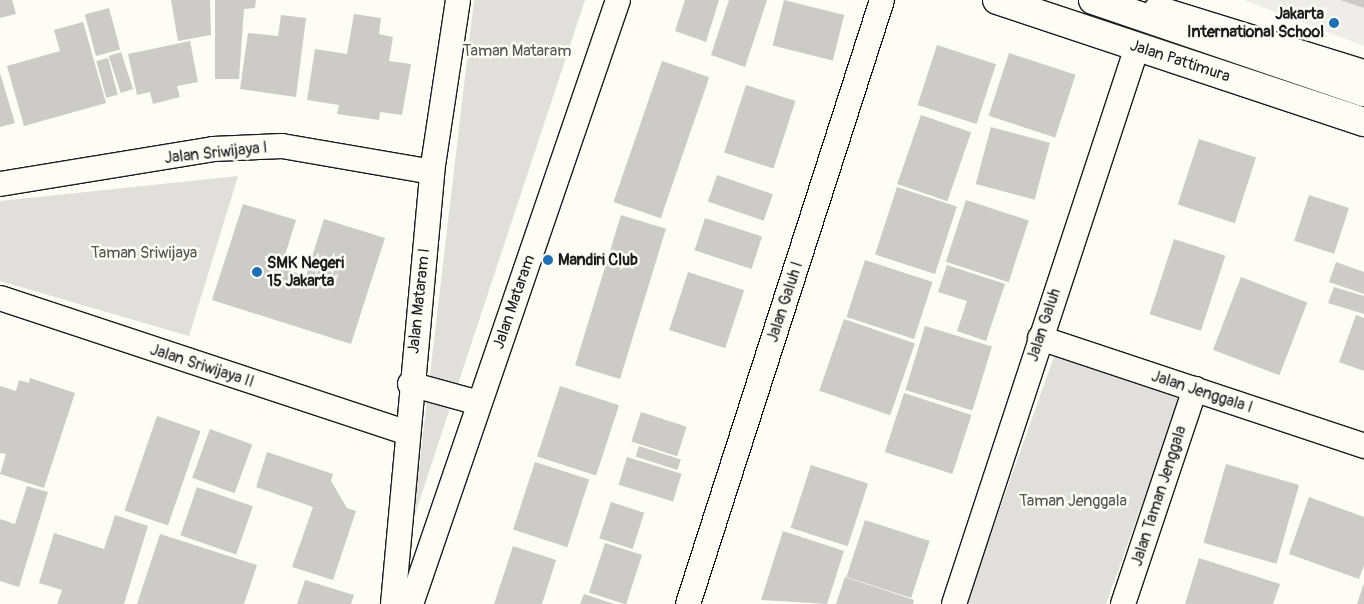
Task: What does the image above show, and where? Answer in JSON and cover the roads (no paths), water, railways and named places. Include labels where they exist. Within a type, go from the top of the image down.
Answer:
[{"type":"main road","name":"Jalan Pattimura","points":[[996,0],[1364,122]]},
{"type":"main road","name":"Jalan Pattimura","points":[[1093,0],[1364,92]]},
{"type":"street","name":"Jalan Mataram I","points":[[392,604],[401,535],[405,432],[432,172],[458,0]]},
{"type":"street","name":"Jalan Mataram","points":[[411,604],[618,0]]},
{"type":"street","name":"Jalan Galuh I","points":[[688,604],[882,0]]},
{"type":"street","points":[[1129,0],[1364,72]]},
{"type":"street","name":"Jalan Galuh","points":[[954,604],[1137,47]]},
{"type":"street","name":"Jalan Sriwijaya I","points":[[0,184],[213,149],[282,146],[432,172]]},
{"type":"street","name":"Jalan Sriwijaya II","points":[[0,298],[405,432]]},
{"type":"street","name":"Jalan Jenggala I","points":[[1040,338],[1364,446]]},
{"type":"street","points":[[410,384],[479,403]]},
{"type":"street","name":"Jalan Taman Jenggala","points":[[1124,604],[1195,389]]},
{"type":"place","name":"Jakarta International School","points":[[1334,23]]},
{"type":"place","name":"Mandiri Club","points":[[548,260]]},
{"type":"place","name":"SMK Negeri 15 Jakarta","points":[[257,272]]},
{"type":"park label","name":"Taman Mataram","points":[[517,51]]},
{"type":"park label","name":"Taman Sriwijaya","points":[[144,253]]},
{"type":"park label","name":"Taman Jenggala","points":[[1073,501]]}]
